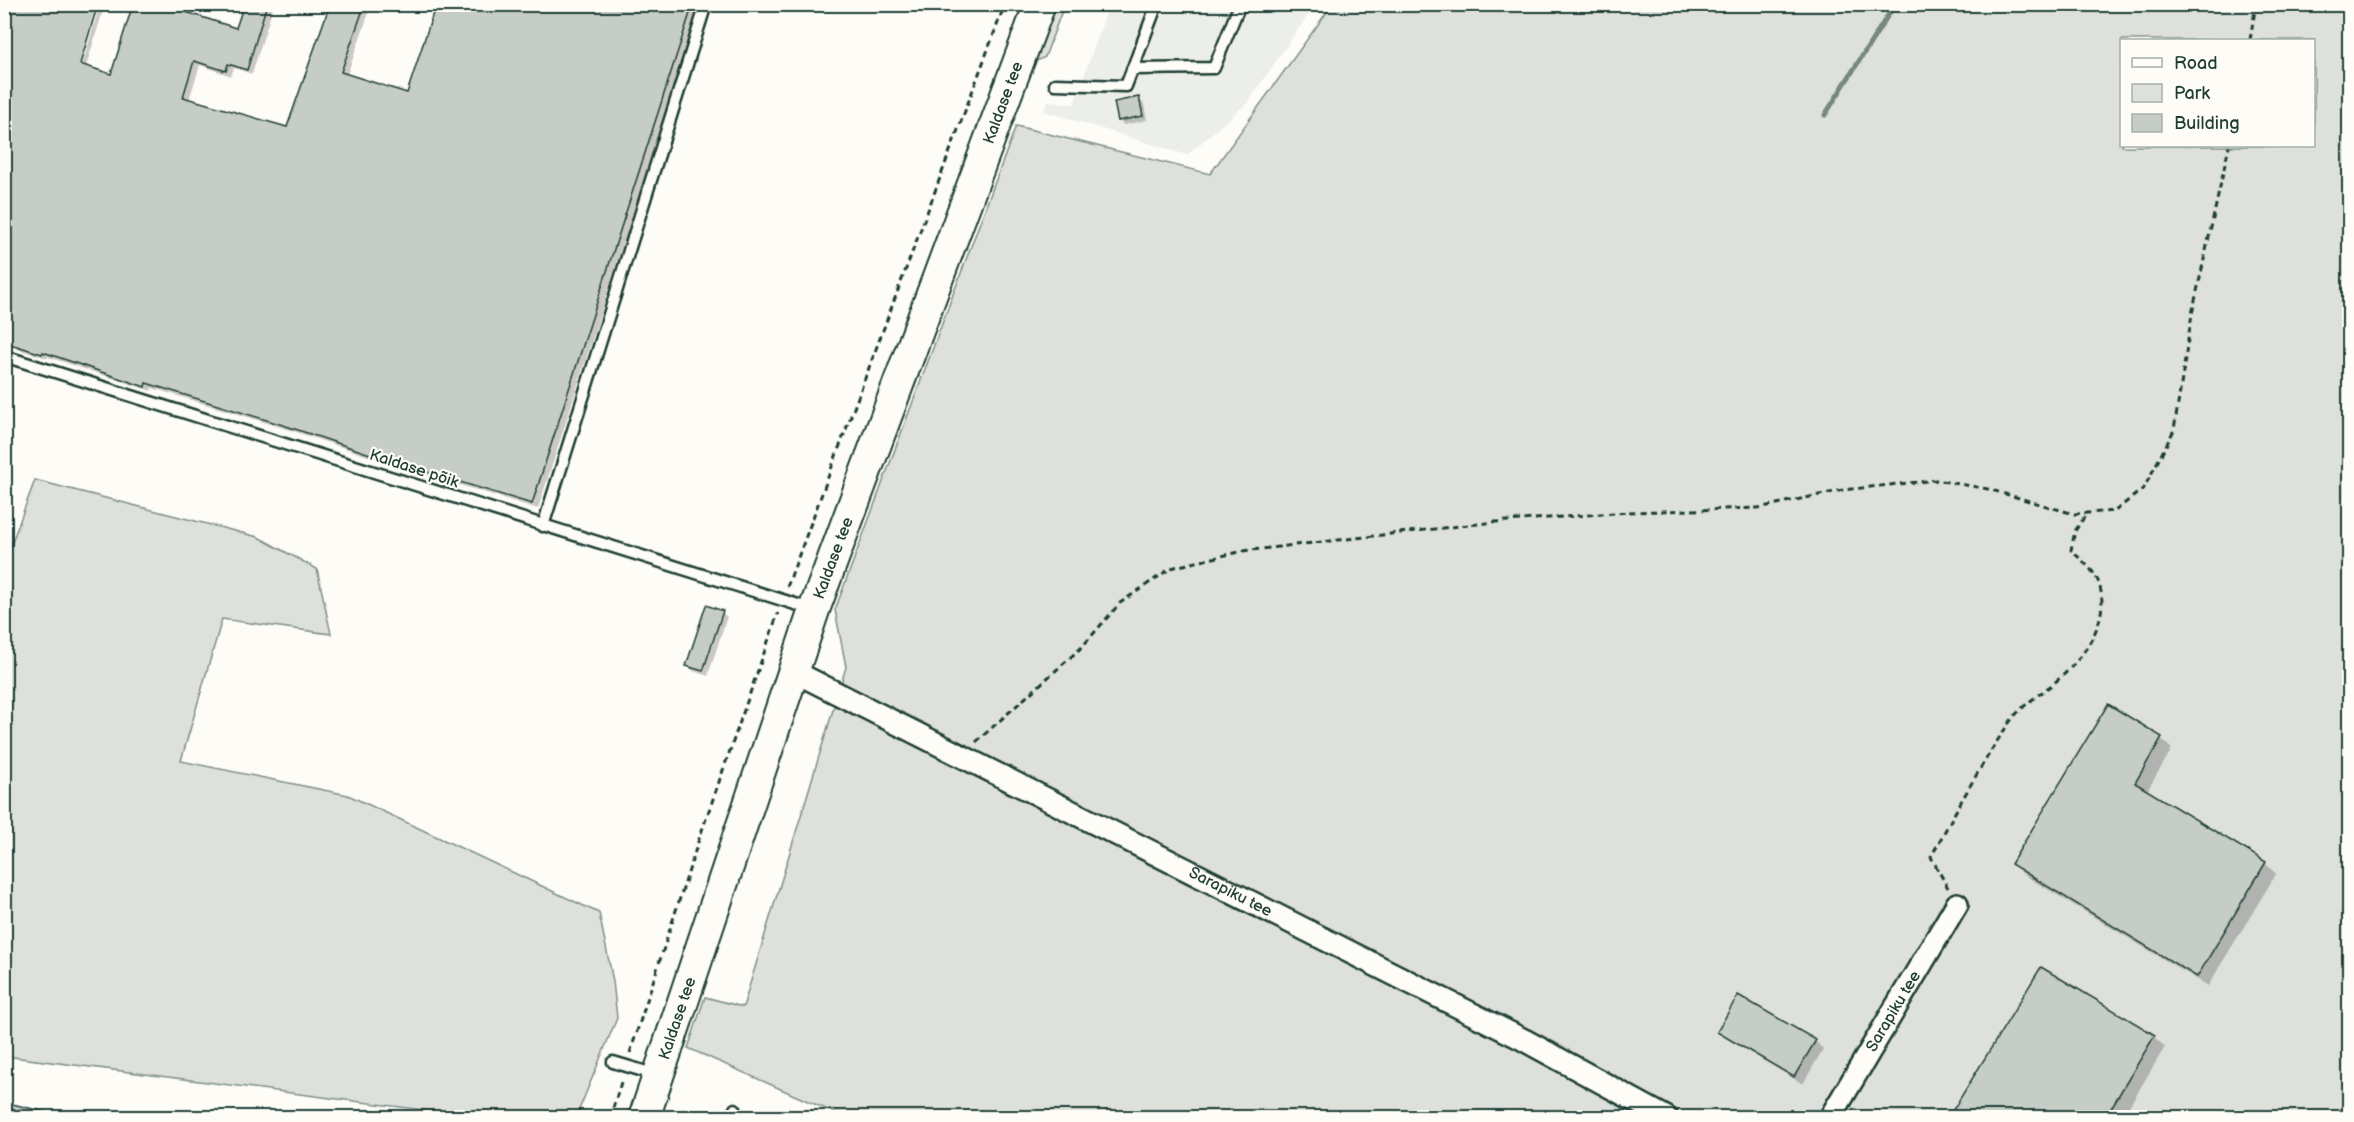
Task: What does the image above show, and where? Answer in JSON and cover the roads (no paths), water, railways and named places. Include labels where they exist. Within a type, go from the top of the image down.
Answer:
[{"type":"street","name":"Kaldase tee","points":[[644,1118],[814,610],[1040,4]]},
{"type":"street","name":"Sarapiku tee","points":[[793,670],[1524,1040],[1667,1118]]},
{"type":"street","name":"Sarapiku tee","points":[[1830,1118],[1957,904]]},
{"type":"lane","points":[[543,526],[706,4]]},
{"type":"lane","points":[[1055,84],[1126,86],[1157,4]]},
{"type":"lane","points":[[1132,69],[1214,68],[1240,4]]},
{"type":"lane","name":"Kaldase põik","points":[[4,356],[814,610]]},
{"type":"lane","points":[[613,1062],[657,1076]]},
{"type":"waterway","points":[[1825,115],[1895,4]]}]
